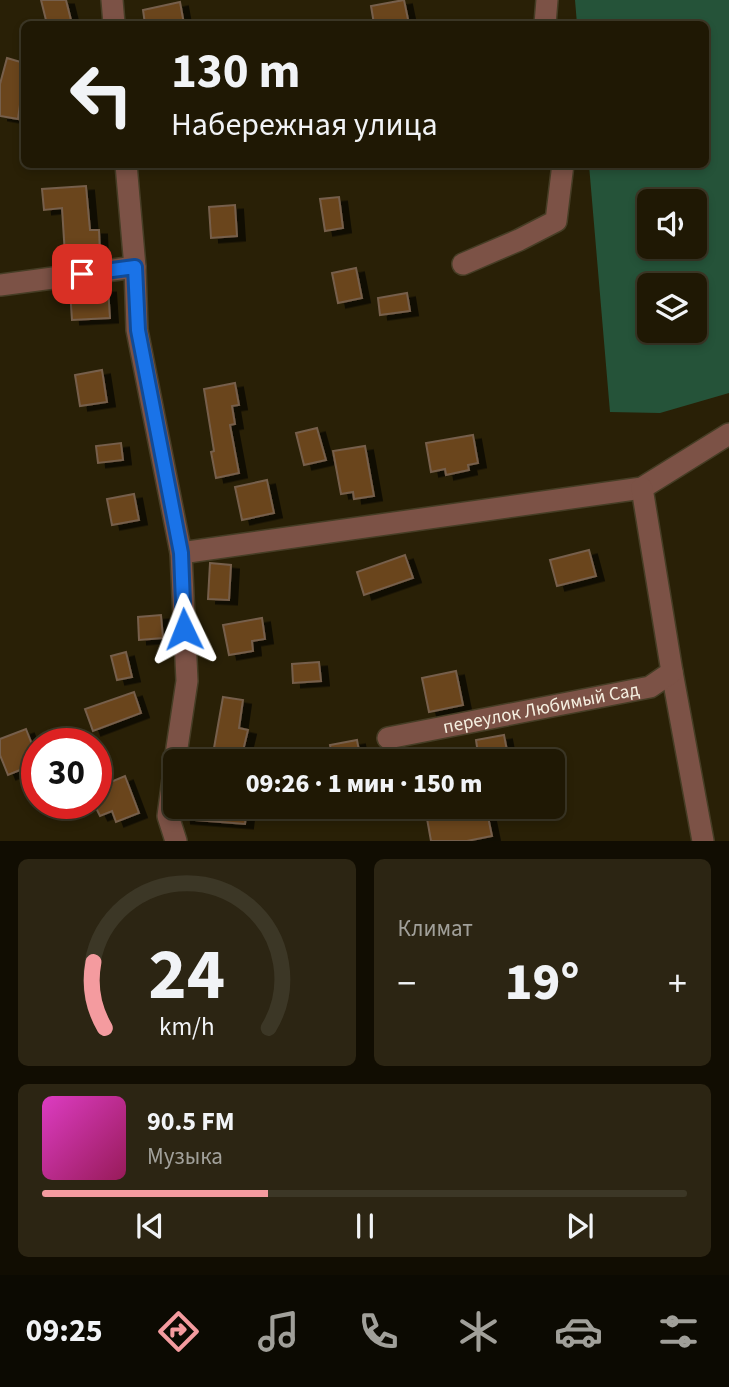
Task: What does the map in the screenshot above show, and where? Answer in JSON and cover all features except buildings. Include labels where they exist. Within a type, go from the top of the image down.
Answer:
[{"type":"street","points":[[112,0],[114,21]]},
{"type":"street","points":[[545,21],[547,0]]},
{"type":"street","points":[[126,168],[138,330],[181,553],[187,681],[177,749]]},
{"type":"street","points":[[463,264],[556,221],[563,168]]},
{"type":"street","points":[[0,285],[135,267]]},
{"type":"street","points":[[181,553],[642,488],[729,434]]},
{"type":"street","points":[[642,488],[703,841]]},
{"type":"street","name":"переулок Любимый Сад","points":[[388,738],[650,687],[672,672]]},
{"type":"street","points":[[164,841],[168,819]]},
{"type":"street","points":[[169,819],[176,841]]},
{"type":"green space","points":[[575,0],[729,0],[729,393],[660,413],[610,412],[589,168],[709,168],[709,21],[577,21]]},
{"type":"route","points":[[82,274],[135,267],[138,330],[181,553],[184,629]]}]
